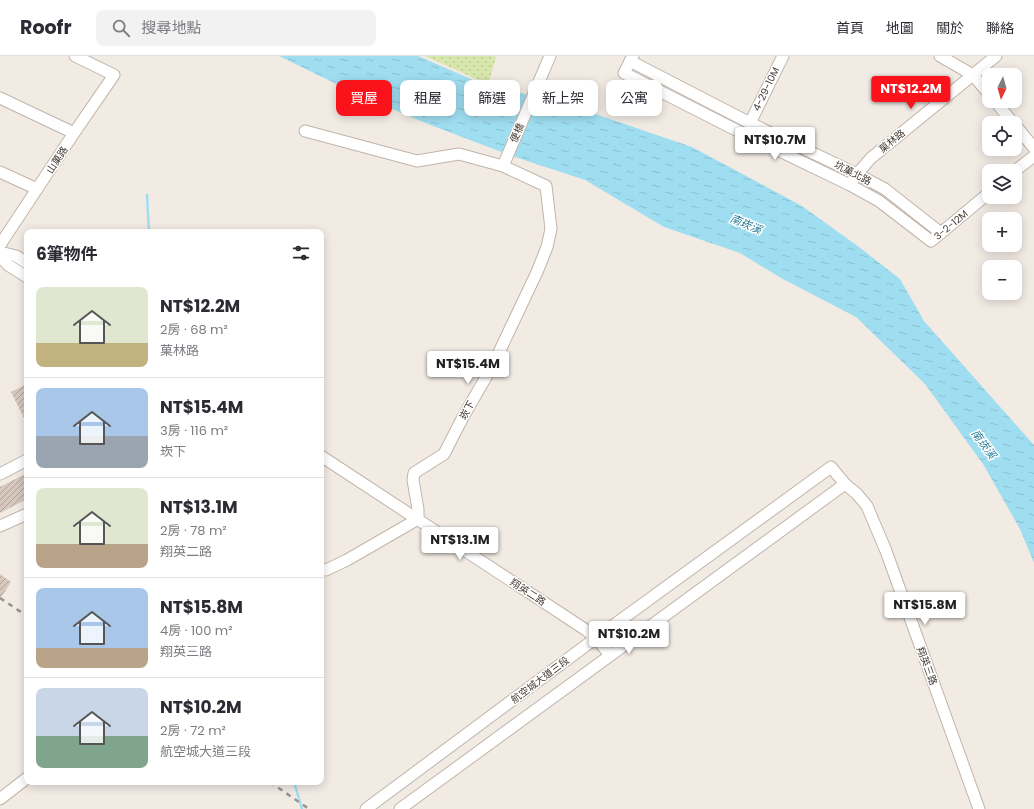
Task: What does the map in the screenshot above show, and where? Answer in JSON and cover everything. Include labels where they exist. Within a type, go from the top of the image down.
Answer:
[{"type":"street","name":"山菓路","points":[[0,245],[114,75],[75,56]]},
{"type":"street","name":"4-29-10M","points":[[750,123],[783,56]]},
{"type":"street","points":[[940,56],[973,75],[982,86]]},
{"type":"street","name":"菓林路","points":[[850,186],[857,174],[871,158],[996,56]]},
{"type":"street","name":"坑菓北路","points":[[931,241],[879,201],[624,73],[631,59],[750,123],[885,189],[941,232]]},
{"type":"street","name":"便橋","points":[[505,162],[548,60]]},
{"type":"street","points":[[0,98],[74,133]]},
{"type":"street","points":[[1000,108],[1007,116]]},
{"type":"street","points":[[305,131],[417,161],[459,154],[505,162]]},
{"type":"street","points":[[1022,133],[1034,148]]},
{"type":"street","points":[[1022,165],[1034,156]]},
{"type":"street","name":"崁下","points":[[418,519],[418,509],[413,480],[414,473],[444,454],[463,417],[493,365],[537,272],[547,247],[551,229],[546,186],[505,162]]},
{"type":"street","points":[[0,172],[38,190]]},
{"type":"street","name":"3-2-12M","points":[[931,241],[982,199]]},
{"type":"street","points":[[0,252],[16,256],[24,261]]},
{"type":"street","points":[[0,256],[8,265],[24,275]]},
{"type":"street","name":"翔英二路","points":[[324,458],[586,630],[596,638],[610,655]]},
{"type":"street","points":[[0,474],[24,462]]},
{"type":"street","name":"翔英三路","points":[[831,467],[845,484],[868,506],[886,551],[978,809]]},
{"type":"street","name":"航空城大道三段","points":[[366,809],[596,638],[831,467]]},
{"type":"street","name":"航空城大道三段","points":[[400,809],[845,484]]},
{"type":"street","points":[[0,526],[24,515]]},
{"type":"street","points":[[324,570],[347,560],[418,519]]},
{"type":"street","points":[[0,799],[24,780]]},
{"type":"green space","points":[[425,56],[496,57],[490,80],[479,80]]},
{"type":"water","name":"南崁溪","points":[[279,56],[418,56],[473,80],[464,80],[464,116],[520,116],[520,93],[528,95],[528,116],[598,115],[692,147],[802,206],[900,279],[924,321],[1034,445],[1034,563],[1020,529],[983,464],[925,384],[856,317],[781,278],[740,253],[664,227],[585,180],[512,156],[409,116],[456,116],[456,80],[400,80],[400,112],[392,109],[392,80],[336,80],[336,84]]},
{"type":"building","points":[[24,386],[24,418],[11,392]]},
{"type":"building","points":[[24,475],[24,501],[0,513],[0,487]]},
{"type":"building","points":[[0,574],[11,582],[0,599]]},
{"type":"waterway","points":[[147,195],[149,229]]},
{"type":"waterway","points":[[295,785],[302,809]]},
{"type":"railway","points":[[0,598],[24,614]]},
{"type":"railway","points":[[274,785],[309,809]]}]
